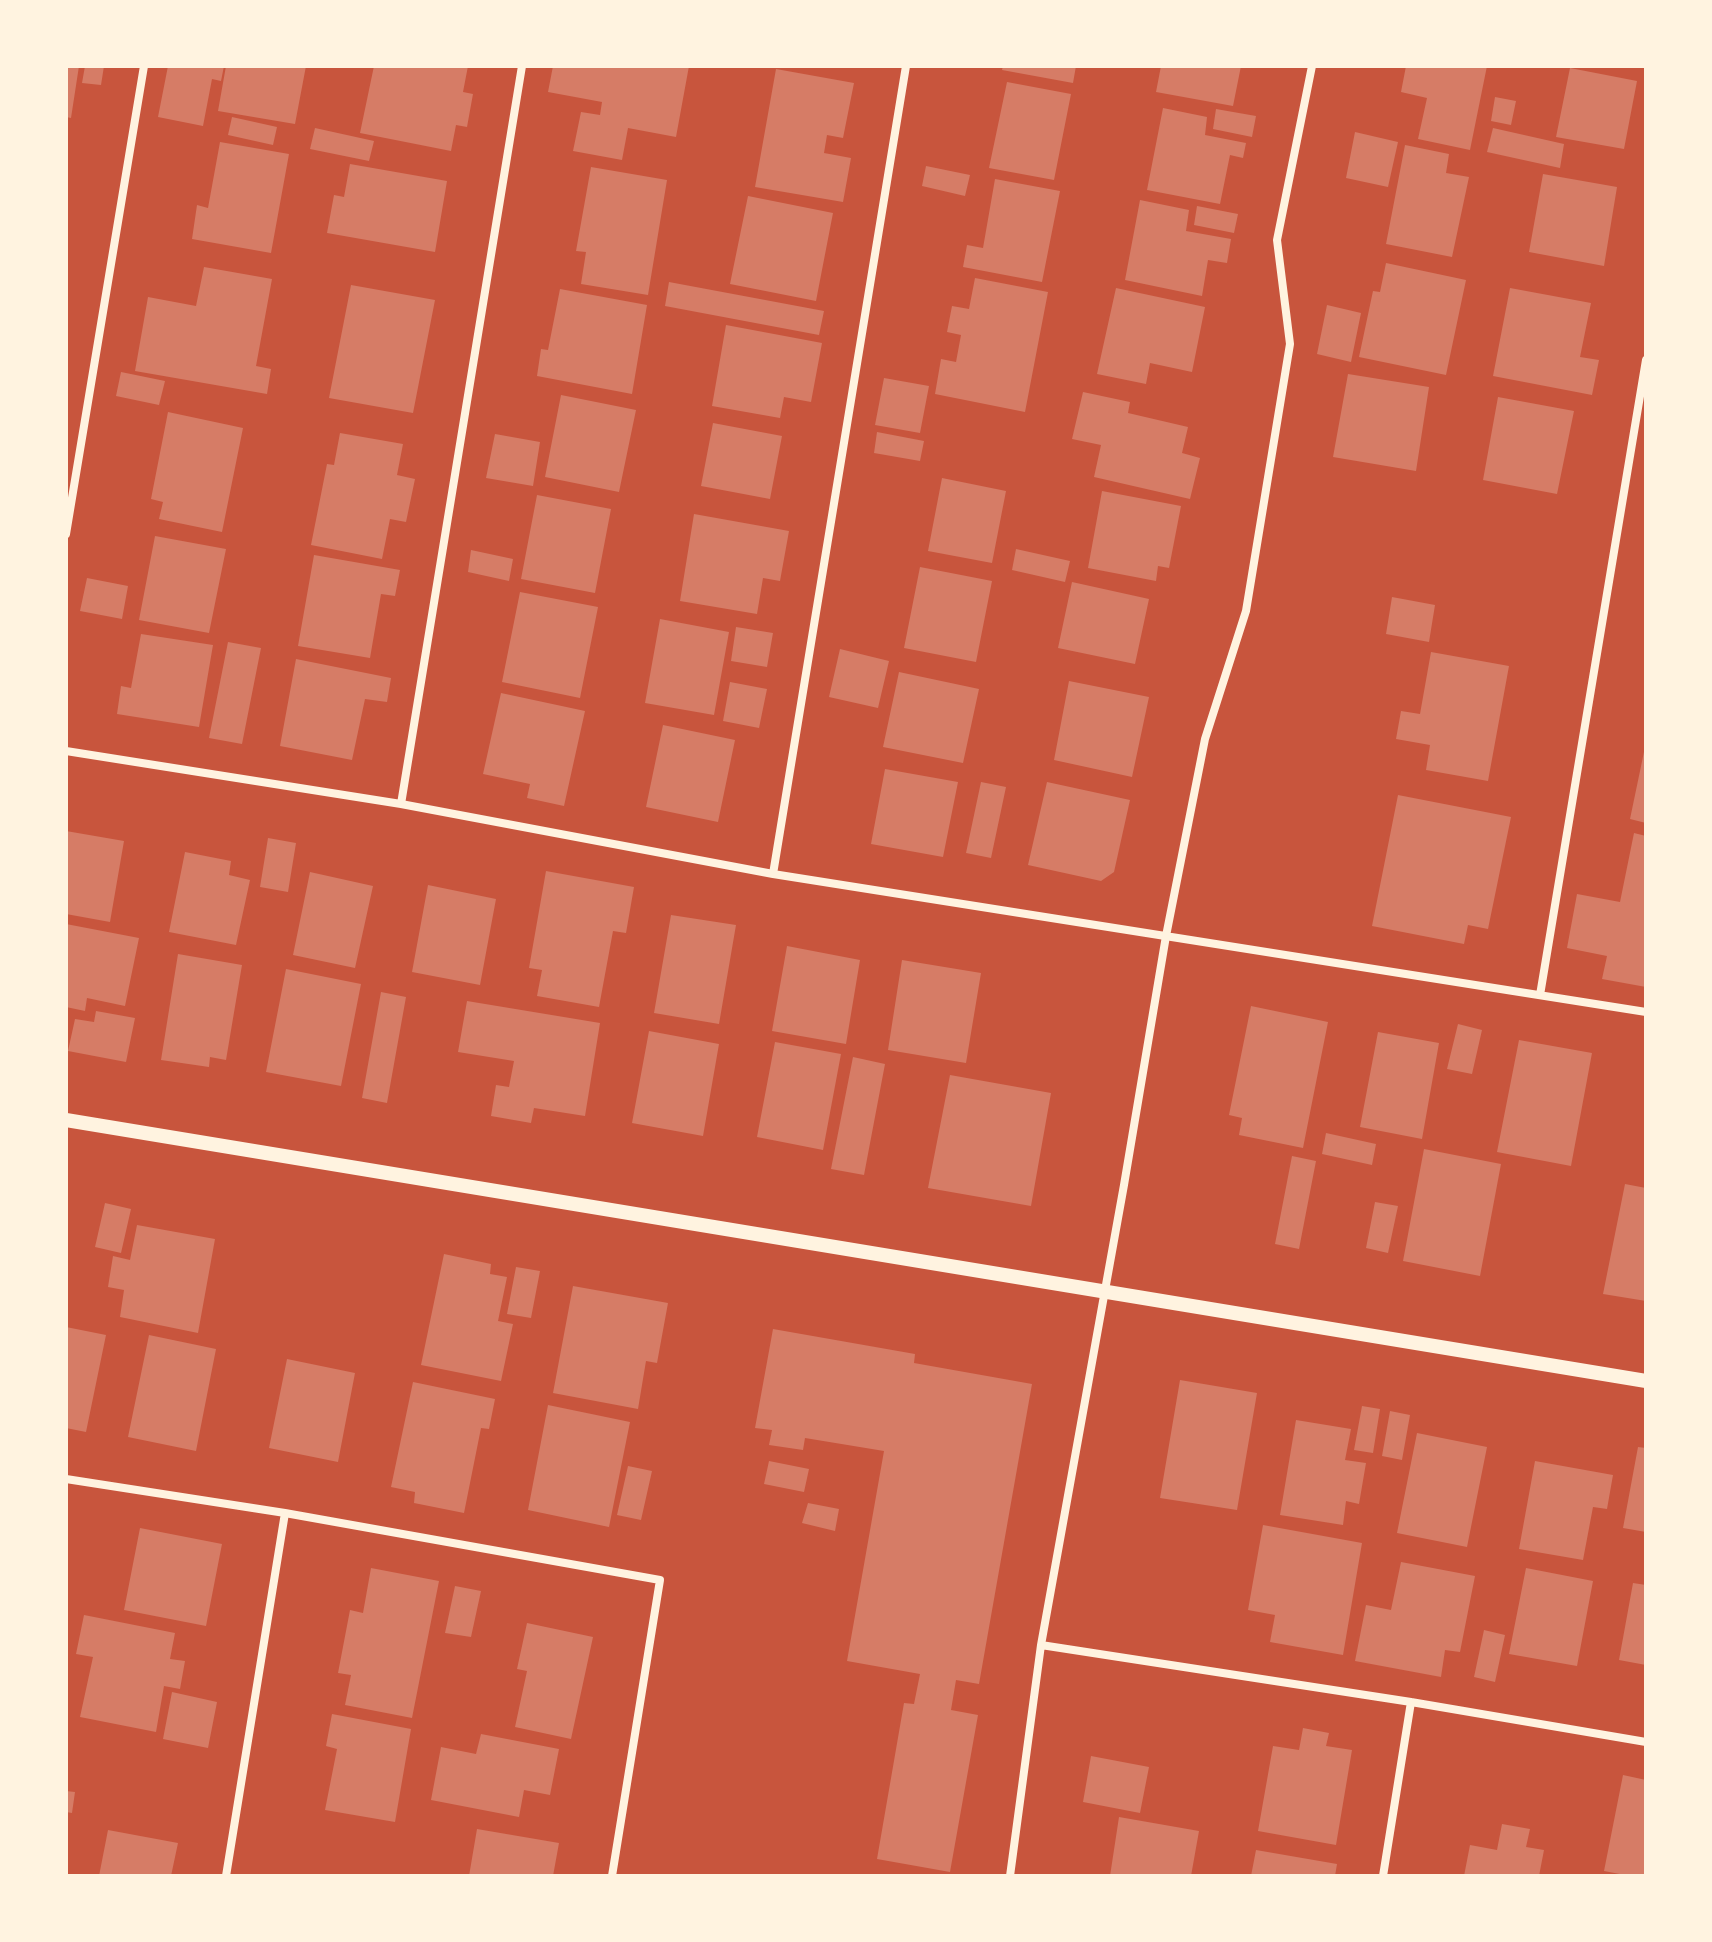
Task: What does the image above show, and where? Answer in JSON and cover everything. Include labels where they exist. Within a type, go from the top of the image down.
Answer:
[{"type":"street","points":[[66,534],[144,66]]},
{"type":"street","points":[[401,804],[522,66]]},
{"type":"street","points":[[773,874],[906,66]]},
{"type":"street","points":[[1010,1876],[1041,1645],[1166,936],[1205,739],[1246,611],[1290,344],[1277,240],[1312,66]]},
{"type":"street","points":[[1540,995],[1646,360]]},
{"type":"street","points":[[66,751],[401,804],[773,874],[1646,1012]]},
{"type":"street","points":[[66,1120],[1646,1381]]},
{"type":"street","points":[[66,1479],[285,1513],[660,1580],[612,1876]]},
{"type":"street","points":[[226,1876],[285,1513]]},
{"type":"street","points":[[1041,1645],[1646,1742]]},
{"type":"street","points":[[1383,1876],[1411,1702]]},
{"type":"building","points":[[66,66],[79,66],[71,118],[66,117]]},
{"type":"building","points":[[85,66],[104,66],[101,85],[82,83]]},
{"type":"building","points":[[168,66],[224,66],[221,81],[212,79],[203,126],[158,117]]},
{"type":"building","points":[[226,66],[306,66],[295,124],[218,111]]},
{"type":"building","points":[[374,66],[468,66],[463,92],[473,94],[467,127],[456,125],[451,151],[360,133]]},
{"type":"building","points":[[553,66],[689,66],[676,137],[628,128],[622,160],[573,151],[581,112],[600,115],[602,102],[548,92]]},
{"type":"building","points":[[1003,66],[1076,66],[1073,83],[1002,70]]},
{"type":"building","points":[[1161,66],[1241,66],[1233,106],[1156,92]]},
{"type":"building","points":[[1406,66],[1487,66],[1470,150],[1418,139],[1427,98],[1401,92]]},
{"type":"building","points":[[1570,68],[1637,81],[1624,149],[1556,137]]},
{"type":"building","points":[[776,69],[854,83],[843,138],[827,135],[824,153],[851,158],[843,202],[755,187]]},
{"type":"building","points":[[1007,82],[1071,94],[1054,180],[989,168]]},
{"type":"building","points":[[1495,97],[1516,101],[1511,125],[1491,121]]},
{"type":"building","points":[[1163,108],[1207,117],[1205,135],[1246,143],[1243,158],[1230,155],[1220,204],[1147,190]]},
{"type":"building","points":[[1216,109],[1256,116],[1252,137],[1213,129]]},
{"type":"building","points":[[232,117],[277,127],[273,145],[228,135]]},
{"type":"building","points":[[315,128],[374,141],[369,161],[310,149]]},
{"type":"building","points":[[1493,128],[1564,144],[1560,168],[1487,152]]},
{"type":"building","points":[[1355,132],[1398,142],[1388,187],[1346,178]]},
{"type":"building","points":[[220,142],[289,154],[271,253],[192,239],[197,205],[208,208]]},
{"type":"building","points":[[1405,145],[1449,154],[1446,173],[1469,177],[1452,257],[1386,244]]},
{"type":"building","points":[[350,164],[447,181],[435,252],[327,233],[334,195],[344,197]]},
{"type":"building","points":[[926,166],[970,175],[965,196],[922,186]]},
{"type":"building","points":[[591,167],[667,180],[648,295],[581,284],[586,252],[576,251]]},
{"type":"building","points":[[1543,174],[1617,187],[1604,266],[1529,252]]},
{"type":"building","points":[[995,179],[1060,191],[1042,282],[963,267],[967,245],[983,248]]},
{"type":"building","points":[[748,196],[833,213],[816,301],[730,284]]},
{"type":"building","points":[[1140,200],[1189,210],[1186,231],[1231,239],[1227,263],[1208,260],[1202,296],[1125,280]]},
{"type":"building","points":[[1197,206],[1238,214],[1234,233],[1194,225]]},
{"type":"building","points":[[1386,263],[1466,280],[1446,375],[1359,357],[1373,291],[1380,292]]},
{"type":"building","points":[[204,267],[272,279],[256,366],[271,369],[267,394],[135,371],[148,297],[196,306]]},
{"type":"building","points":[[975,278],[1048,292],[1025,412],[935,394],[941,359],[956,362],[961,335],[947,332],[952,306],[969,309]]},
{"type":"building","points":[[669,282],[824,311],[819,335],[665,306]]},
{"type":"building","points":[[351,285],[435,300],[413,413],[329,398]]},
{"type":"building","points":[[1116,288],[1205,307],[1192,372],[1150,363],[1146,384],[1097,374]]},
{"type":"building","points":[[1510,288],[1591,303],[1580,357],[1599,360],[1592,395],[1493,376]]},
{"type":"building","points":[[560,289],[647,305],[632,394],[537,376],[541,349],[548,350]]},
{"type":"building","points":[[1327,305],[1361,313],[1351,362],[1317,354]]},
{"type":"building","points":[[726,325],[822,343],[811,402],[784,397],[780,418],[712,406]]},
{"type":"building","points":[[121,372],[165,381],[159,405],[116,396]]},
{"type":"building","points":[[1348,374],[1429,387],[1416,471],[1333,457]]},
{"type":"building","points":[[884,378],[929,386],[920,433],[875,425]]},
{"type":"building","points":[[1083,392],[1130,402],[1128,413],[1188,427],[1182,453],[1200,458],[1190,499],[1094,477],[1101,445],[1072,439]]},
{"type":"building","points":[[561,395],[636,410],[619,492],[545,477]]},
{"type":"building","points":[[1498,397],[1574,411],[1557,494],[1483,480]]},
{"type":"building","points":[[168,412],[243,428],[222,532],[159,519],[163,502],[151,499]]},
{"type":"building","points":[[713,423],[782,436],[770,499],[701,486]]},
{"type":"building","points":[[877,432],[924,441],[920,461],[874,453]]},
{"type":"building","points":[[340,433],[403,444],[397,475],[415,479],[406,522],[390,519],[382,559],[311,545],[327,464],[334,465]]},
{"type":"building","points":[[495,434],[540,442],[533,486],[486,478]]},
{"type":"building","points":[[942,478],[1006,491],[992,563],[928,551]]},
{"type":"building","points":[[1102,491],[1181,506],[1169,568],[1158,566],[1156,581],[1088,568]]},
{"type":"building","points":[[537,495],[611,509],[595,593],[521,579]]},
{"type":"building","points":[[694,514],[789,531],[780,581],[763,578],[757,614],[680,601]]},
{"type":"building","points":[[155,536],[226,549],[209,633],[139,620]]},
{"type":"building","points":[[1016,549],[1070,561],[1065,582],[1012,570]]},
{"type":"building","points":[[471,550],[513,559],[509,581],[468,572]]},
{"type":"building","points":[[314,555],[400,570],[395,596],[381,594],[370,658],[298,646]]},
{"type":"building","points":[[920,567],[992,581],[976,662],[904,648]]},
{"type":"building","points":[[87,578],[128,586],[122,619],[80,611]]},
{"type":"building","points":[[1072,582],[1149,599],[1135,664],[1058,648]]},
{"type":"building","points":[[520,592],[598,607],[580,698],[502,682]]},
{"type":"building","points":[[1392,597],[1435,605],[1429,642],[1386,634]]},
{"type":"building","points":[[660,619],[729,632],[714,715],[645,703]]},
{"type":"building","points":[[736,627],[773,633],[767,667],[731,661]]},
{"type":"building","points":[[141,634],[213,645],[199,727],[117,714],[121,686],[131,688]]},
{"type":"building","points":[[228,642],[261,648],[242,744],[209,738]]},
{"type":"building","points":[[840,649],[889,661],[878,708],[829,697]]},
{"type":"building","points":[[1431,652],[1509,666],[1488,781],[1426,770],[1430,745],[1396,739],[1401,711],[1420,714]]},
{"type":"building","points":[[296,659],[391,678],[387,702],[365,699],[352,760],[280,746]]},
{"type":"building","points":[[899,672],[979,689],[963,763],[883,747]]},
{"type":"building","points":[[1069,681],[1149,697],[1132,777],[1054,760]]},
{"type":"building","points":[[730,682],[767,689],[759,728],[723,721]]},
{"type":"building","points":[[501,693],[585,711],[564,806],[527,798],[530,784],[483,774]]},
{"type":"building","points":[[663,725],[735,740],[718,822],[646,807]]},
{"type":"building","points":[[1646,747],[1646,823],[1630,819]]},
{"type":"building","points":[[885,769],[958,782],[943,857],[871,844]]},
{"type":"building","points":[[981,782],[1006,787],[991,858],[966,853]]},
{"type":"building","points":[[1047,782],[1130,800],[1114,872],[1101,881],[1028,865]]},
{"type":"building","points":[[1398,795],[1511,817],[1488,929],[1468,925],[1464,944],[1372,926]]},
{"type":"building","points":[[66,831],[124,841],[110,922],[66,914]]},
{"type":"building","points":[[1634,833],[1646,836],[1646,987],[1602,979],[1607,956],[1567,948],[1577,894],[1620,902]]},
{"type":"building","points":[[268,838],[296,843],[288,892],[260,887]]},
{"type":"building","points":[[185,852],[231,861],[229,875],[250,880],[236,945],[169,932]]},
{"type":"building","points":[[546,871],[634,887],[626,933],[613,931],[599,1007],[537,996],[542,970],[529,968]]},
{"type":"building","points":[[310,872],[373,886],[355,968],[293,955]]},
{"type":"building","points":[[428,885],[496,899],[480,985],[412,972]]},
{"type":"building","points":[[671,915],[736,925],[719,1024],[654,1013]]},
{"type":"building","points":[[66,924],[139,938],[125,1006],[87,998],[85,1011],[66,1007]]},
{"type":"building","points":[[787,946],[860,960],[846,1044],[772,1031]]},
{"type":"building","points":[[178,954],[242,965],[226,1060],[210,1057],[209,1067],[161,1060]]},
{"type":"building","points":[[902,960],[981,973],[966,1063],[888,1050]]},
{"type":"building","points":[[286,969],[361,984],[341,1086],[266,1072]]},
{"type":"building","points":[[381,992],[406,997],[387,1103],[362,1098]]},
{"type":"building","points":[[467,1001],[600,1023],[585,1116],[534,1108],[531,1123],[491,1116],[496,1085],[509,1087],[514,1061],[458,1052]]},
{"type":"building","points":[[1251,1006],[1328,1022],[1303,1148],[1239,1135],[1242,1118],[1229,1115]]},
{"type":"building","points":[[96,1011],[135,1018],[126,1062],[68,1051],[75,1019],[94,1022]]},
{"type":"building","points":[[1458,1024],[1482,1030],[1472,1074],[1447,1069]]},
{"type":"building","points":[[649,1031],[719,1044],[703,1136],[632,1123]]},
{"type":"building","points":[[1378,1032],[1439,1043],[1422,1139],[1360,1127]]},
{"type":"building","points":[[1519,1040],[1592,1053],[1571,1166],[1497,1152]]},
{"type":"building","points":[[775,1042],[841,1054],[823,1150],[757,1137]]},
{"type":"building","points":[[853,1057],[885,1064],[864,1175],[831,1169]]},
{"type":"building","points":[[950,1075],[1051,1093],[1031,1206],[928,1188]]},
{"type":"building","points":[[1326,1133],[1376,1144],[1372,1165],[1322,1154]]},
{"type":"building","points":[[1424,1149],[1501,1164],[1480,1276],[1403,1261]]},
{"type":"building","points":[[1292,1156],[1316,1161],[1299,1249],[1275,1244]]},
{"type":"building","points":[[1625,1184],[1646,1188],[1646,1301],[1603,1294]]},
{"type":"building","points":[[1375,1202],[1398,1206],[1388,1253],[1366,1248]]},
{"type":"building","points":[[105,1203],[131,1209],[121,1253],[95,1247]]},
{"type":"building","points":[[137,1225],[215,1239],[198,1333],[120,1317],[124,1290],[108,1287],[113,1256],[130,1260]]},
{"type":"building","points":[[444,1254],[491,1264],[490,1274],[507,1277],[498,1321],[513,1324],[501,1381],[421,1365]]},
{"type":"building","points":[[516,1267],[540,1271],[531,1318],[507,1314]]},
{"type":"building","points":[[573,1286],[668,1303],[657,1363],[646,1361],[638,1409],[553,1393]]},
{"type":"building","points":[[66,1327],[106,1335],[86,1432],[66,1428]]},
{"type":"building","points":[[773,1329],[915,1354],[914,1363],[1032,1384],[979,1684],[956,1680],[951,1710],[978,1715],[950,1872],[877,1859],[904,1703],[914,1704],[920,1674],[847,1661],[884,1451],[805,1438],[803,1450],[769,1445],[772,1430],[755,1428]]},
{"type":"building","points":[[149,1335],[216,1349],[196,1451],[128,1437]]},
{"type":"building","points":[[287,1359],[355,1373],[338,1462],[269,1448]]},
{"type":"building","points":[[1180,1380],[1257,1393],[1237,1510],[1160,1498]]},
{"type":"building","points":[[413,1382],[495,1399],[489,1429],[481,1428],[464,1513],[414,1503],[415,1492],[391,1487]]},
{"type":"building","points":[[548,1405],[630,1422],[609,1527],[528,1510]]},
{"type":"building","points":[[1362,1406],[1380,1409],[1373,1453],[1354,1450]]},
{"type":"building","points":[[1390,1411],[1410,1415],[1402,1460],[1382,1456]]},
{"type":"building","points":[[1296,1420],[1351,1429],[1345,1460],[1366,1463],[1359,1504],[1346,1501],[1343,1525],[1280,1515]]},
{"type":"building","points":[[1417,1433],[1487,1447],[1467,1547],[1397,1533]]},
{"type":"building","points":[[1638,1447],[1646,1448],[1646,1532],[1623,1528]]},
{"type":"building","points":[[769,1461],[809,1469],[804,1492],[764,1484]]},
{"type":"building","points":[[1535,1461],[1613,1475],[1607,1509],[1593,1507],[1583,1560],[1519,1549]]},
{"type":"building","points":[[628,1466],[652,1471],[641,1520],[617,1515]]},
{"type":"building","points":[[808,1503],[839,1509],[835,1531],[802,1523]]},
{"type":"building","points":[[1263,1525],[1362,1543],[1343,1655],[1270,1642],[1275,1615],[1248,1610]]},
{"type":"building","points":[[140,1528],[222,1544],[206,1626],[124,1610]]},
{"type":"building","points":[[1401,1562],[1475,1576],[1460,1652],[1445,1650],[1441,1677],[1355,1661],[1366,1605],[1391,1610]]},
{"type":"building","points":[[371,1568],[439,1581],[412,1718],[345,1705],[351,1675],[338,1673],[350,1610],[363,1613]]},
{"type":"building","points":[[1526,1568],[1593,1581],[1577,1666],[1509,1654]]},
{"type":"building","points":[[1633,1583],[1646,1585],[1646,1665],[1619,1660]]},
{"type":"building","points":[[455,1586],[481,1591],[471,1637],[445,1633]]},
{"type":"building","points":[[84,1615],[175,1633],[170,1659],[185,1661],[180,1689],[164,1686],[156,1732],[80,1717],[93,1657],[76,1654]]},
{"type":"building","points":[[527,1623],[593,1637],[571,1739],[515,1727],[527,1671],[517,1669]]},
{"type":"building","points":[[1484,1630],[1505,1635],[1495,1682],[1474,1677]]},
{"type":"building","points":[[172,1692],[217,1702],[208,1748],[163,1739]]},
{"type":"building","points":[[332,1714],[411,1729],[395,1822],[325,1810],[337,1749],[326,1746]]},
{"type":"building","points":[[1303,1728],[1329,1733],[1326,1746],[1352,1750],[1336,1845],[1258,1831],[1273,1746],[1299,1750]]},
{"type":"building","points":[[481,1734],[559,1749],[550,1795],[524,1790],[519,1817],[431,1800],[441,1747],[476,1754]]},
{"type":"building","points":[[1091,1756],[1149,1767],[1140,1813],[1083,1802]]},
{"type":"building","points":[[1623,1775],[1646,1780],[1646,1876],[1604,1871]]},
{"type":"building","points":[[66,1791],[75,1792],[72,1813],[66,1812]]},
{"type":"building","points":[[1119,1817],[1199,1831],[1191,1876],[1110,1876]]},
{"type":"building","points":[[1502,1824],[1530,1829],[1526,1847],[1544,1850],[1539,1876],[1464,1876],[1470,1845],[1497,1850]]},
{"type":"building","points":[[477,1829],[559,1843],[553,1876],[469,1876]]},
{"type":"building","points":[[108,1830],[178,1843],[171,1876],[99,1876]]},
{"type":"building","points":[[1256,1850],[1337,1864],[1335,1876],[1251,1876]]}]
